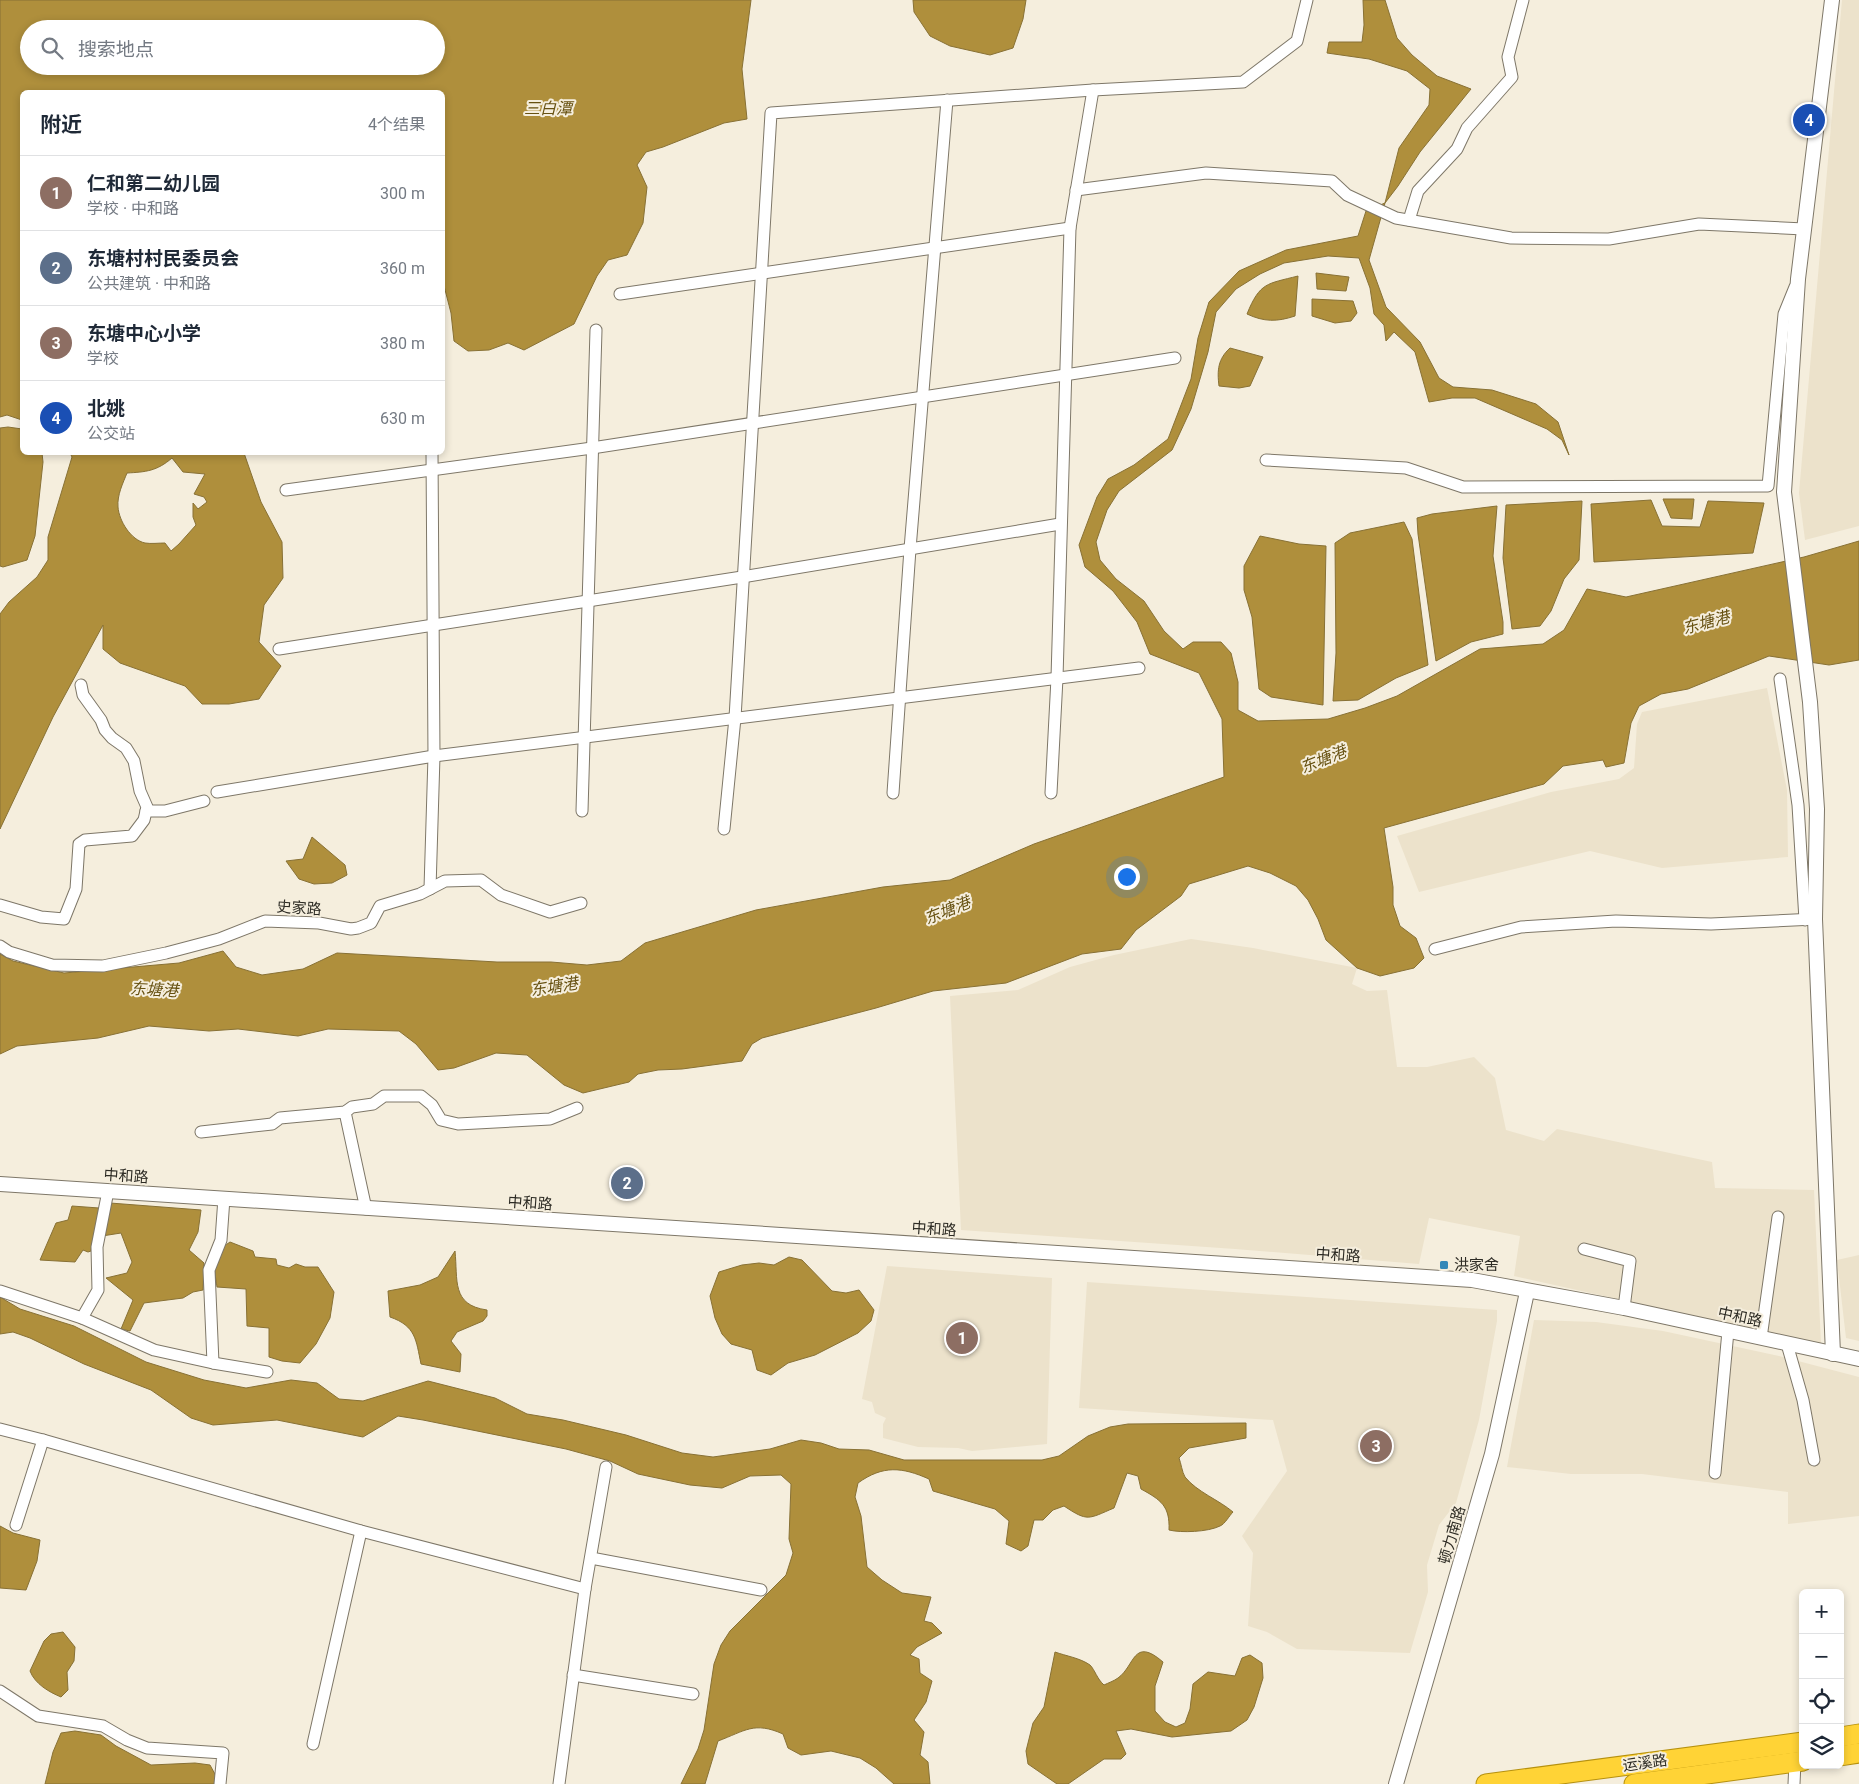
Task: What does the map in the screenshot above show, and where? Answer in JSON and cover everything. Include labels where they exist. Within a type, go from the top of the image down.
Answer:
[{"type":"highway","points":[[1844,1736],[1859,1734]]},
{"type":"highway","name":"运溪路","points":[[1486,1784],[1799,1743]]},
{"type":"highway","points":[[1844,1755],[1859,1753]]},
{"type":"highway","name":"运溪路","points":[[1634,1784],[1799,1761]]},
{"type":"street","points":[[724,829],[735,718],[771,113],[1093,90],[1243,82],[1297,41],[1308,0]]},
{"type":"street","points":[[1409,220],[1418,192],[1457,149],[1467,128],[1512,77],[1508,57],[1523,0]]},
{"type":"street","points":[[1810,920],[1817,809],[1810,702],[1784,492],[1798,279],[1832,0]]},
{"type":"street","points":[[1051,793],[1057,678],[1070,228],[1093,90]]},
{"type":"street","points":[[893,793],[910,549],[947,100]]},
{"type":"street","points":[[1076,190],[1206,173],[1332,181],[1347,195],[1396,218],[1511,238],[1609,239],[1699,224],[1804,229]]},
{"type":"street","points":[[620,294],[1070,228]]},
{"type":"street","points":[[1266,460],[1406,468],[1463,487],[1768,486],[1784,314],[1798,279]]},
{"type":"street","points":[[582,811],[596,330]]},
{"type":"street","points":[[286,490],[592,448],[1175,358]]},
{"type":"street","points":[[430,889],[434,756],[432,455]]},
{"type":"street","points":[[279,649],[742,577],[1060,524]]},
{"type":"street","points":[[216,792],[434,756],[1139,668]]},
{"type":"street","points":[[1780,679],[1798,806],[1810,920],[1833,1354]]},
{"type":"street","points":[[0,905],[41,917],[64,919],[76,889],[79,844],[85,840],[132,836],[144,820],[146,807],[140,791],[134,761],[126,748],[112,738],[105,730],[101,720],[83,695],[81,685]]},
{"type":"street","points":[[146,811],[165,811],[204,800]]},
{"type":"street","name":"史家路","points":[[0,946],[9,952],[52,965],[103,966],[166,953],[219,939],[265,921],[319,923],[351,929],[358,928],[371,923],[380,906],[420,894],[445,881],[481,880],[501,895],[550,912],[581,903]]},
{"type":"street","points":[[1435,949],[1520,927],[1616,921],[1711,924],[1810,920]]},
{"type":"street","points":[[201,1132],[272,1124],[280,1118],[345,1112],[352,1107],[373,1104],[384,1096],[421,1096],[432,1105],[441,1120],[458,1124],[550,1119],[577,1108]]},
{"type":"street","points":[[345,1112],[366,1209]]},
{"type":"street","name":"中和路","points":[[0,1184],[1472,1280],[1527,1292],[1624,1308],[1859,1359]]},
{"type":"street","points":[[82,1318],[98,1290],[97,1247],[108,1191]]},
{"type":"street","points":[[213,1364],[208,1270],[222,1240],[224,1198]]},
{"type":"street","points":[[1761,1338],[1778,1218]]},
{"type":"street","points":[[1584,1249],[1630,1261],[1624,1308]]},
{"type":"street","points":[[0,1291],[82,1318],[154,1350],[213,1364],[267,1372]]},
{"type":"street","name":"顿力南路","points":[[1396,1784],[1492,1454],[1527,1292]]},
{"type":"street","points":[[1715,1473],[1728,1331]]},
{"type":"street","points":[[1786,1344],[1803,1400],[1814,1460]]},
{"type":"street","points":[[0,1429],[361,1531],[584,1588]]},
{"type":"street","points":[[16,1525],[43,1440]]},
{"type":"street","points":[[559,1784],[584,1588],[591,1558],[606,1467]]},
{"type":"street","points":[[313,1744],[361,1531]]},
{"type":"street","points":[[591,1558],[761,1590]]},
{"type":"street","points":[[573,1676],[693,1694]]},
{"type":"street","points":[[0,1691],[38,1716],[102,1726],[147,1748],[223,1753],[220,1784]]},
{"type":"street","points":[[1794,1784],[1799,1761]]},
{"type":"shaded area","points":[[1842,0],[1859,0],[1859,526],[1805,540],[1799,493]]},
{"type":"shaded area","points":[[1767,688],[1787,790],[1788,857],[1662,868],[1590,851],[1419,892],[1397,836],[1551,792],[1619,779],[1634,768],[1637,724],[1642,712]]},
{"type":"shaded area","points":[[1191,939],[1253,948],[1357,968],[1352,984],[1367,991],[1387,990],[1397,1067],[1427,1067],[1474,1057],[1495,1078],[1506,1130],[1544,1141],[1557,1129],[1712,1162],[1715,1188],[1814,1190],[1821,1344],[1514,1276],[1520,1236],[1429,1218],[1419,1264],[961,1230],[950,996],[1018,990],[1070,967],[1114,955]]},
{"type":"shaded area","points":[[1859,1255],[1859,1341],[1846,1338],[1837,1260]]},
{"type":"shaded area","points":[[887,1266],[1052,1278],[1047,1444],[972,1451],[958,1448],[918,1447],[883,1438],[883,1424],[886,1418],[875,1413],[872,1402],[862,1399]]},
{"type":"shaded area","points":[[1087,1282],[1497,1310],[1497,1321],[1479,1420],[1456,1503],[1439,1525],[1427,1565],[1428,1592],[1410,1653],[1297,1649],[1267,1632],[1248,1626],[1253,1553],[1242,1536],[1287,1471],[1273,1420],[1079,1408]]},
{"type":"shaded area","points":[[1534,1320],[1596,1322],[1663,1331],[1779,1356],[1859,1377],[1859,1516],[1788,1524],[1788,1492],[1642,1474],[1571,1474],[1507,1467]]},
{"type":"water","name":"三白潭","points":[[0,0],[751,0],[742,69],[747,119],[724,123],[646,152],[637,165],[647,187],[643,223],[627,255],[608,260],[597,276],[574,324],[524,350],[508,343],[489,350],[468,351],[454,341],[451,313],[445,290],[445,90],[20,90],[20,419],[7,415],[0,417]]},
{"type":"water","points":[[913,0],[1026,0],[1023,19],[1013,48],[990,55],[950,46],[930,36],[914,12]]},
{"type":"water","points":[[1363,0],[1385,0],[1397,38],[1412,55],[1437,76],[1471,89],[1420,152],[1385,203],[1399,148],[1429,105],[1430,89],[1407,71],[1369,59],[1327,53],[1329,42],[1362,42],[1364,25]]},
{"type":"water","name":"东塘港","points":[[1385,203],[1369,260],[1386,307],[1420,342],[1439,378],[1453,387],[1492,390],[1536,404],[1558,422],[1569,455],[1562,440],[1547,429],[1475,398],[1452,398],[1429,402],[1415,352],[1394,332],[1386,341],[1384,325],[1374,314],[1370,288],[1359,258],[1328,256],[1284,263],[1260,274],[1236,289],[1216,312],[1208,352],[1191,409],[1172,450],[1119,491],[1107,510],[1096,542],[1100,560],[1116,579],[1144,601],[1164,631],[1183,649],[1193,642],[1221,642],[1231,653],[1238,682],[1238,710],[1258,721],[1328,719],[1397,696],[1480,649],[1543,644],[1564,630],[1587,589],[1626,597],[1804,557],[1859,541],[1859,660],[1829,665],[1769,656],[1688,689],[1661,694],[1639,706],[1631,723],[1624,763],[1606,767],[1603,760],[1563,766],[1544,784],[1384,828],[1393,887],[1393,905],[1400,926],[1416,938],[1424,958],[1414,968],[1380,976],[1357,968],[1326,940],[1308,900],[1296,886],[1270,873],[1248,866],[1189,884],[1181,896],[1136,930],[1121,949],[1082,954],[1006,983],[933,991],[762,1038],[752,1044],[742,1061],[638,1074],[629,1082],[583,1093],[564,1085],[527,1055],[496,1053],[454,1068],[438,1070],[416,1044],[399,1031],[328,1029],[298,1036],[238,1029],[209,1031],[149,1026],[98,1038],[17,1046],[0,1054],[0,954],[13,961],[64,973],[179,963],[223,951],[236,967],[262,975],[303,969],[337,953],[587,965],[621,961],[645,943],[756,910],[883,887],[950,880],[1034,844],[1224,777],[1222,719],[1199,673],[1150,654],[1137,622],[1113,591],[1085,567],[1079,545],[1097,497],[1108,479],[1134,465],[1168,439],[1191,379],[1198,338],[1209,302],[1239,271],[1286,250],[1358,236],[1366,211]]},
{"type":"water","points":[[1316,273],[1349,277],[1346,291],[1317,289]]},
{"type":"water","points":[[1298,276],[1295,316],[1271,320],[1259,319],[1247,314],[1256,296],[1266,286]]},
{"type":"water","points":[[1312,299],[1353,301],[1357,313],[1351,321],[1335,323],[1312,316]]},
{"type":"water","points":[[1230,348],[1263,357],[1250,386],[1239,388],[1219,386],[1219,365],[1223,356]]},
{"type":"water","points":[[0,428],[20,429],[20,455],[42,455],[43,462],[35,536],[27,560],[3,567],[0,566]]},
{"type":"water","points":[[71,455],[245,455],[261,502],[282,542],[283,578],[264,605],[259,642],[281,666],[259,699],[229,704],[202,704],[185,686],[120,663],[103,649],[103,625],[53,717],[0,829],[0,614],[9,602],[37,577],[48,560],[48,537],[72,457]],"holes":[[[172,458],[183,472],[205,474],[194,494],[204,497],[207,502],[198,509],[193,503],[193,517],[196,525],[171,551],[165,543],[145,543],[140,541],[123,524],[118,503],[119,494],[127,473],[151,470]]]},
{"type":"water","points":[[1663,499],[1694,499],[1692,519],[1671,518]]},
{"type":"water","points":[[1651,500],[1662,526],[1700,527],[1708,501],[1764,503],[1753,553],[1594,562],[1591,504]]},
{"type":"water","points":[[1582,501],[1579,560],[1564,579],[1551,611],[1540,626],[1512,629],[1503,558],[1506,505]]},
{"type":"water","points":[[1497,506],[1493,556],[1503,622],[1503,634],[1471,642],[1436,661],[1417,518],[1432,514]]},
{"type":"water","points":[[1404,522],[1412,539],[1428,665],[1396,678],[1358,700],[1333,701],[1336,653],[1335,543],[1350,533]]},
{"type":"water","points":[[1260,536],[1299,544],[1326,546],[1323,705],[1271,697],[1259,689],[1252,617],[1244,590],[1244,566]]},
{"type":"water","points":[[312,837],[345,865],[347,875],[332,883],[314,884],[299,879],[286,861],[303,859]]},
{"type":"water","points":[[110,1203],[201,1210],[198,1232],[189,1250],[204,1263],[203,1290],[193,1292],[183,1298],[144,1303],[130,1331],[121,1329],[133,1300],[106,1278],[127,1273],[132,1262],[121,1233],[102,1236]]},
{"type":"water","points":[[72,1206],[99,1208],[91,1251],[83,1250],[75,1262],[40,1260],[56,1223],[68,1220]]},
{"type":"water","points":[[230,1242],[253,1251],[255,1257],[276,1259],[277,1265],[289,1268],[296,1264],[305,1267],[318,1267],[334,1292],[330,1318],[316,1344],[300,1363],[269,1357],[269,1328],[247,1326],[246,1289],[217,1287],[216,1256]]},
{"type":"water","points":[[455,1251],[457,1281],[462,1297],[467,1303],[487,1310],[487,1316],[483,1321],[457,1332],[451,1341],[461,1354],[460,1372],[421,1364],[416,1341],[410,1329],[390,1317],[388,1291],[420,1285],[438,1277]]},
{"type":"water","points":[[789,1257],[802,1260],[832,1291],[846,1293],[859,1290],[874,1310],[871,1321],[858,1333],[815,1355],[788,1363],[771,1375],[757,1370],[752,1350],[731,1344],[722,1334],[715,1318],[710,1296],[719,1272],[742,1265],[759,1263],[774,1265]]},
{"type":"water","points":[[0,1297],[20,1309],[74,1326],[146,1362],[204,1380],[246,1388],[291,1380],[317,1383],[339,1399],[363,1401],[428,1381],[495,1398],[527,1414],[563,1420],[626,1435],[682,1453],[713,1457],[770,1449],[801,1440],[821,1443],[839,1449],[869,1450],[904,1460],[1042,1460],[1059,1456],[1088,1436],[1110,1427],[1128,1424],[1246,1423],[1246,1438],[1189,1448],[1179,1458],[1184,1475],[1190,1482],[1233,1512],[1220,1526],[1209,1530],[1169,1530],[1166,1509],[1159,1500],[1141,1489],[1138,1476],[1127,1473],[1114,1508],[1099,1515],[1088,1517],[1078,1515],[1064,1506],[1053,1510],[1043,1520],[1034,1520],[1028,1546],[1021,1551],[1006,1544],[1009,1521],[995,1509],[933,1491],[929,1479],[910,1472],[901,1470],[884,1471],[867,1477],[858,1483],[855,1497],[861,1516],[867,1567],[902,1593],[931,1597],[924,1621],[932,1623],[942,1633],[917,1647],[910,1655],[919,1659],[920,1673],[932,1681],[926,1702],[914,1720],[924,1732],[920,1755],[928,1762],[930,1784],[894,1784],[876,1768],[860,1758],[831,1751],[801,1755],[788,1748],[783,1734],[773,1730],[757,1728],[743,1731],[718,1741],[705,1784],[681,1784],[698,1749],[704,1730],[714,1664],[721,1645],[730,1631],[786,1575],[793,1553],[789,1539],[791,1484],[781,1475],[750,1476],[722,1488],[690,1485],[638,1474],[610,1461],[566,1449],[398,1416],[363,1437],[277,1420],[213,1425],[191,1418],[151,1390],[84,1364],[30,1338],[13,1332],[0,1334]]},
{"type":"water","points":[[0,1526],[13,1533],[40,1540],[37,1561],[26,1590],[0,1588]]},
{"type":"water","points":[[63,1632],[75,1647],[74,1661],[67,1672],[68,1690],[61,1697],[39,1684],[30,1671],[44,1641],[51,1634]]},
{"type":"water","points":[[1055,1652],[1090,1665],[1104,1685],[1124,1673],[1140,1652],[1153,1655],[1163,1662],[1155,1686],[1155,1711],[1165,1722],[1176,1727],[1185,1723],[1190,1709],[1193,1684],[1208,1672],[1235,1676],[1242,1658],[1250,1655],[1262,1663],[1263,1678],[1254,1707],[1247,1720],[1231,1731],[1172,1737],[1131,1729],[1116,1731],[1126,1754],[1121,1759],[1104,1759],[1068,1784],[1057,1784],[1028,1764],[1026,1751],[1033,1723],[1044,1707]]},
{"type":"water","points":[[75,1731],[101,1735],[116,1746],[151,1765],[195,1763],[210,1765],[216,1776],[215,1784],[45,1784],[53,1752],[61,1733]]},
{"type":"place","name":"北姚","points":[[1809,120]]},
{"type":"place","name":"东塘村村民委员会","points":[[627,1183]]},
{"type":"place","name":"洪家舍","points":[[1444,1265]]},
{"type":"place","name":"仁和第二幼儿园","points":[[962,1338]]},
{"type":"place","name":"东塘中心小学","points":[[1376,1446]]}]
